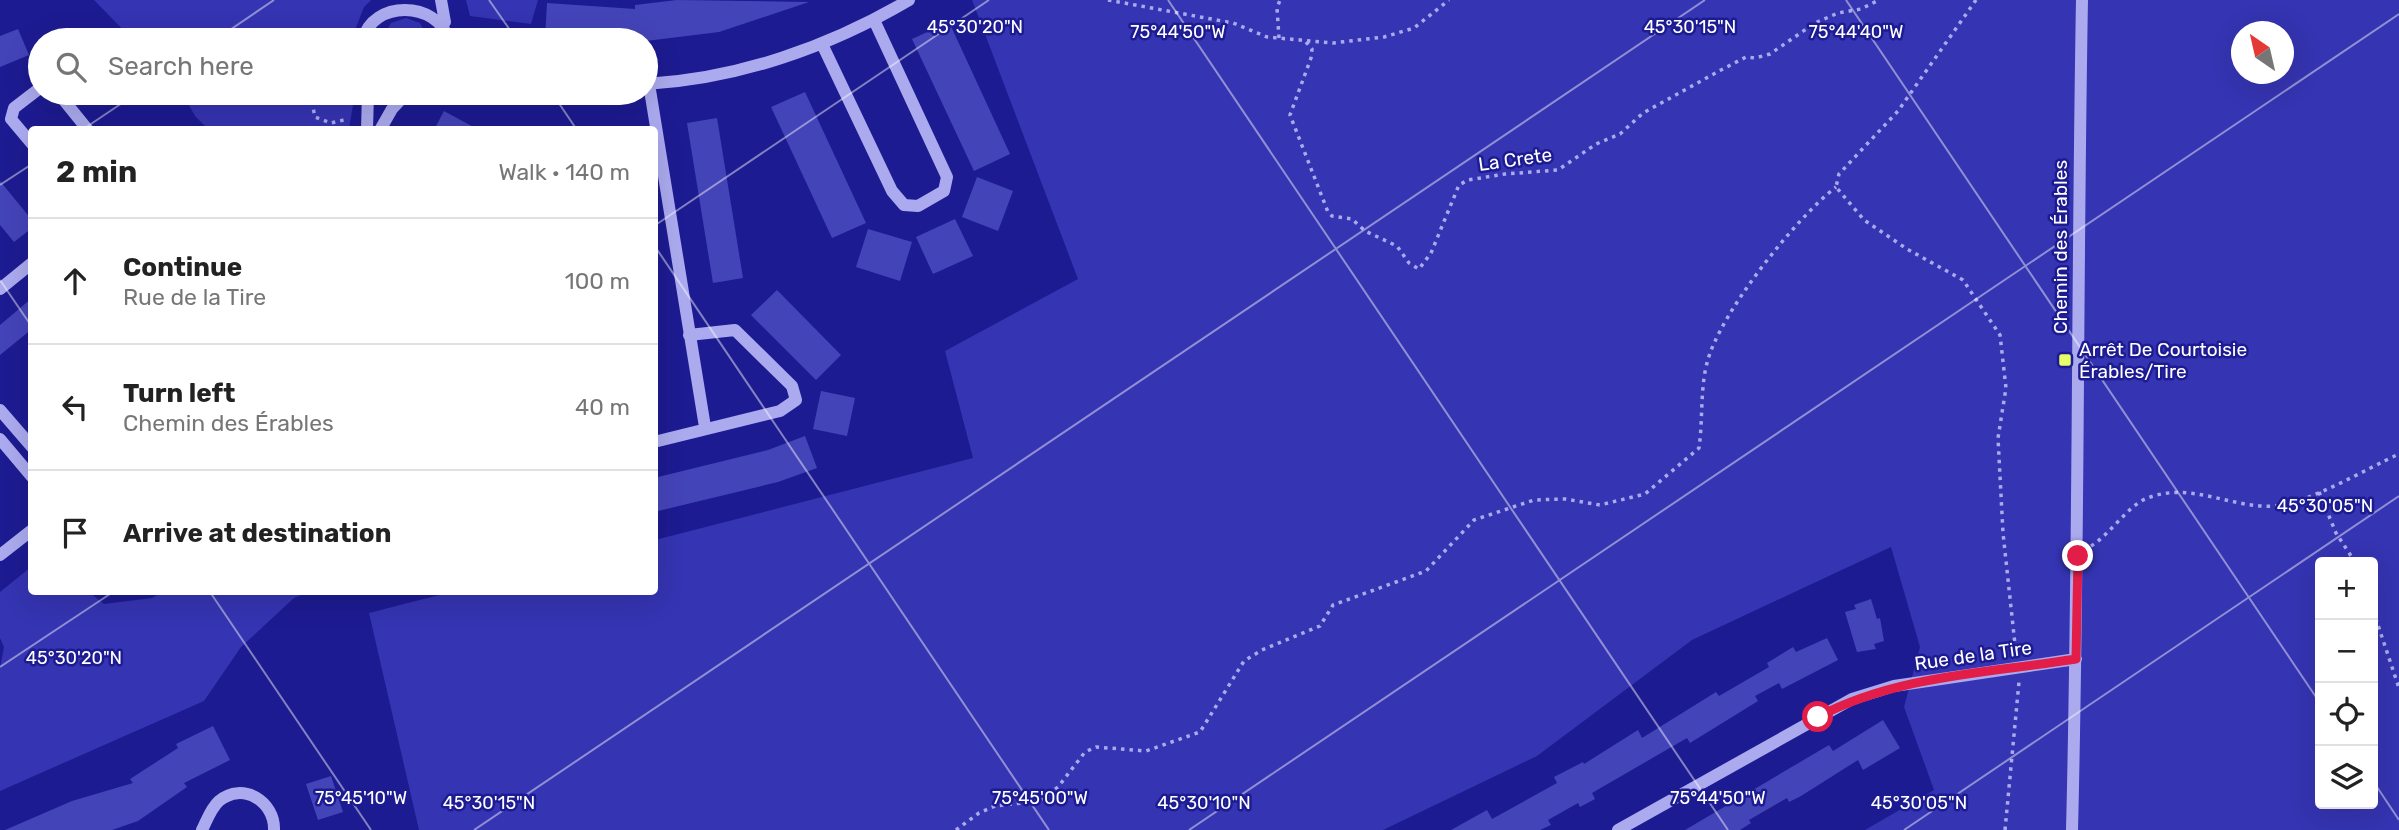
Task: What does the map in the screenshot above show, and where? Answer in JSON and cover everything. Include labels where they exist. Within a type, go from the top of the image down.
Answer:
[{"type":"street","points":[[365,28],[374,13],[387,2],[398,0],[420,2],[438,14],[446,26]]},
{"type":"street","points":[[441,0],[446,26]]},
{"type":"street","points":[[658,83],[727,74],[822,44],[909,0]]},
{"type":"street","name":"Chemin des Érables","points":[[2072,830],[2078,556],[2078,223],[2082,0]]},
{"type":"street","points":[[822,44],[892,191],[904,205],[918,206],[944,191],[947,177],[874,20]]},
{"type":"street","points":[[28,97],[14,108],[11,119],[28,139]]},
{"type":"street","points":[[68,105],[85,126]]},
{"type":"street","points":[[367,126],[368,105]]},
{"type":"street","points":[[382,126],[395,105]]},
{"type":"street","points":[[651,105],[654,126]]},
{"type":"street","points":[[658,148],[705,428]]},
{"type":"street","points":[[0,289],[28,266]]},
{"type":"street","points":[[658,441],[780,411],[792,405],[795,393],[792,386],[735,330],[690,335]]},
{"type":"street","points":[[0,410],[28,442]]},
{"type":"street","points":[[0,439],[28,472]]},
{"type":"street","points":[[0,555],[28,533]]},
{"type":"street","name":"Rue de la Tire","points":[[1621,829],[1852,699],[1894,686],[2076,659]]},
{"type":"street","points":[[202,830],[218,802],[238,793],[259,798],[267,806],[274,830]]},
{"type":"path","points":[[1108,0],[1233,23],[1267,37],[1333,43],[1384,37],[1414,28],[1449,0]]},
{"type":"path","points":[[1279,38],[1277,8],[1280,0]]},
{"type":"path","name":"La Crete","points":[[1306,42],[1312,49],[1311,58],[1290,115],[1328,212],[1332,216],[1352,219],[1365,231],[1397,246],[1409,263],[1419,269],[1431,253],[1459,185],[1468,180],[1558,170],[1596,144],[1620,134],[1643,113],[1720,70],[1746,57],[1755,58],[1770,54],[1815,23],[1838,13],[1861,9],[1879,0]]},
{"type":"path","points":[[956,830],[979,813],[995,806],[1040,801],[1058,788],[1085,752],[1096,747],[1146,751],[1200,732],[1244,662],[1262,650],[1320,626],[1333,606],[1426,571],[1474,520],[1534,500],[1565,499],[1600,505],[1645,494],[1699,448],[1707,363],[1716,342],[1763,266],[1813,205],[1836,187],[1839,174],[1898,111],[1976,0]]},
{"type":"path","points":[[312,105],[314,117],[331,123],[348,118]]},
{"type":"path","points":[[1836,187],[1864,220],[1907,249],[1963,280],[2000,335],[2006,388],[1998,438],[2003,534],[2016,654],[2020,668],[2005,830]]},
{"type":"path","points":[[2078,556],[2108,536],[2145,500],[2188,491],[2235,505],[2278,506],[2319,492],[2399,454]]},
{"type":"path","points":[[2319,492],[2336,533],[2351,557]]},
{"type":"path","points":[[2376,620],[2399,688]]},
{"type":"shaded area","points":[[94,0],[371,0],[364,7],[356,28],[121,28]]},
{"type":"shaded area","points":[[466,0],[538,0],[531,24],[470,16]]},
{"type":"shaded area","points":[[972,0],[2399,0],[2399,830],[1865,830],[1934,790],[1904,707],[1920,647],[1891,547],[1692,640],[1537,756],[1383,830],[419,830],[369,613],[439,595],[658,595],[658,539],[973,458],[945,351],[1078,279]]},
{"type":"shaded area","points":[[406,18],[420,23],[423,28],[388,28],[391,23]]},
{"type":"shaded area","points":[[189,105],[353,105],[350,126],[205,126]]},
{"type":"shaded area","points":[[28,569],[28,595],[93,595],[104,604],[152,598],[157,595],[301,595],[294,598],[241,647],[204,701],[0,791],[0,668],[4,647],[0,638],[0,592]]},
{"type":"building","points":[[677,0],[809,2],[719,32],[658,40],[658,28],[546,28],[547,3],[635,9],[635,5]]},
{"type":"building","points":[[949,22],[1010,154],[974,171],[912,39]]},
{"type":"building","points":[[18,29],[28,55],[0,67],[0,36]]},
{"type":"building","points":[[805,92],[866,223],[832,238],[771,107]]},
{"type":"building","points":[[444,111],[472,126],[436,126]]},
{"type":"building","points":[[717,118],[743,278],[713,283],[687,123]]},
{"type":"building","points":[[977,177],[1013,191],[998,231],[962,217]]},
{"type":"building","points":[[0,181],[28,215],[28,231],[14,242],[0,225]]},
{"type":"building","points":[[955,219],[973,256],[933,274],[916,237]]},
{"type":"building","points":[[868,229],[912,242],[900,281],[856,267]]},
{"type":"building","points":[[777,290],[841,355],[816,380],[751,315]]},
{"type":"building","points":[[28,301],[28,332],[0,355],[0,325]]},
{"type":"building","points":[[821,391],[855,398],[847,436],[813,429]]},
{"type":"building","points":[[805,436],[817,468],[778,482],[658,511],[658,477],[768,450]]},
{"type":"building","points":[[1871,599],[1877,619],[1880,618],[1884,641],[1874,644],[1876,649],[1857,652],[1845,612],[1856,609],[1854,605]]},
{"type":"building","points":[[1827,638],[1838,660],[1782,689],[1779,683],[1755,696],[1758,701],[1690,743],[1687,738],[1592,793],[1595,799],[1580,807],[1578,803],[1548,820],[1551,825],[1540,830],[1451,830],[1487,810],[1492,819],[1557,783],[1554,777],[1583,762],[1584,764],[1638,730],[1642,738],[1716,692],[1719,696],[1769,667],[1767,663],[1793,647],[1796,652]]},
{"type":"building","points":[[1883,720],[1900,748],[1863,770],[1858,760],[1801,796],[1789,802],[1787,798],[1749,820],[1751,823],[1740,830],[1685,830],[1829,745],[1833,751]]},
{"type":"building","points":[[213,726],[230,760],[184,783],[187,787],[138,821],[112,830],[5,830],[72,801],[133,783],[130,779],[178,748],[176,744]]},
{"type":"building","points":[[331,776],[343,812],[318,820],[306,784]]},
{"type":"place","name":"Arrêt De Courtoisie Érables/Tire","points":[[2065,360]]},
{"type":"route","points":[[1818,717],[1852,699],[1894,686],[2076,659],[2078,556]]}]
